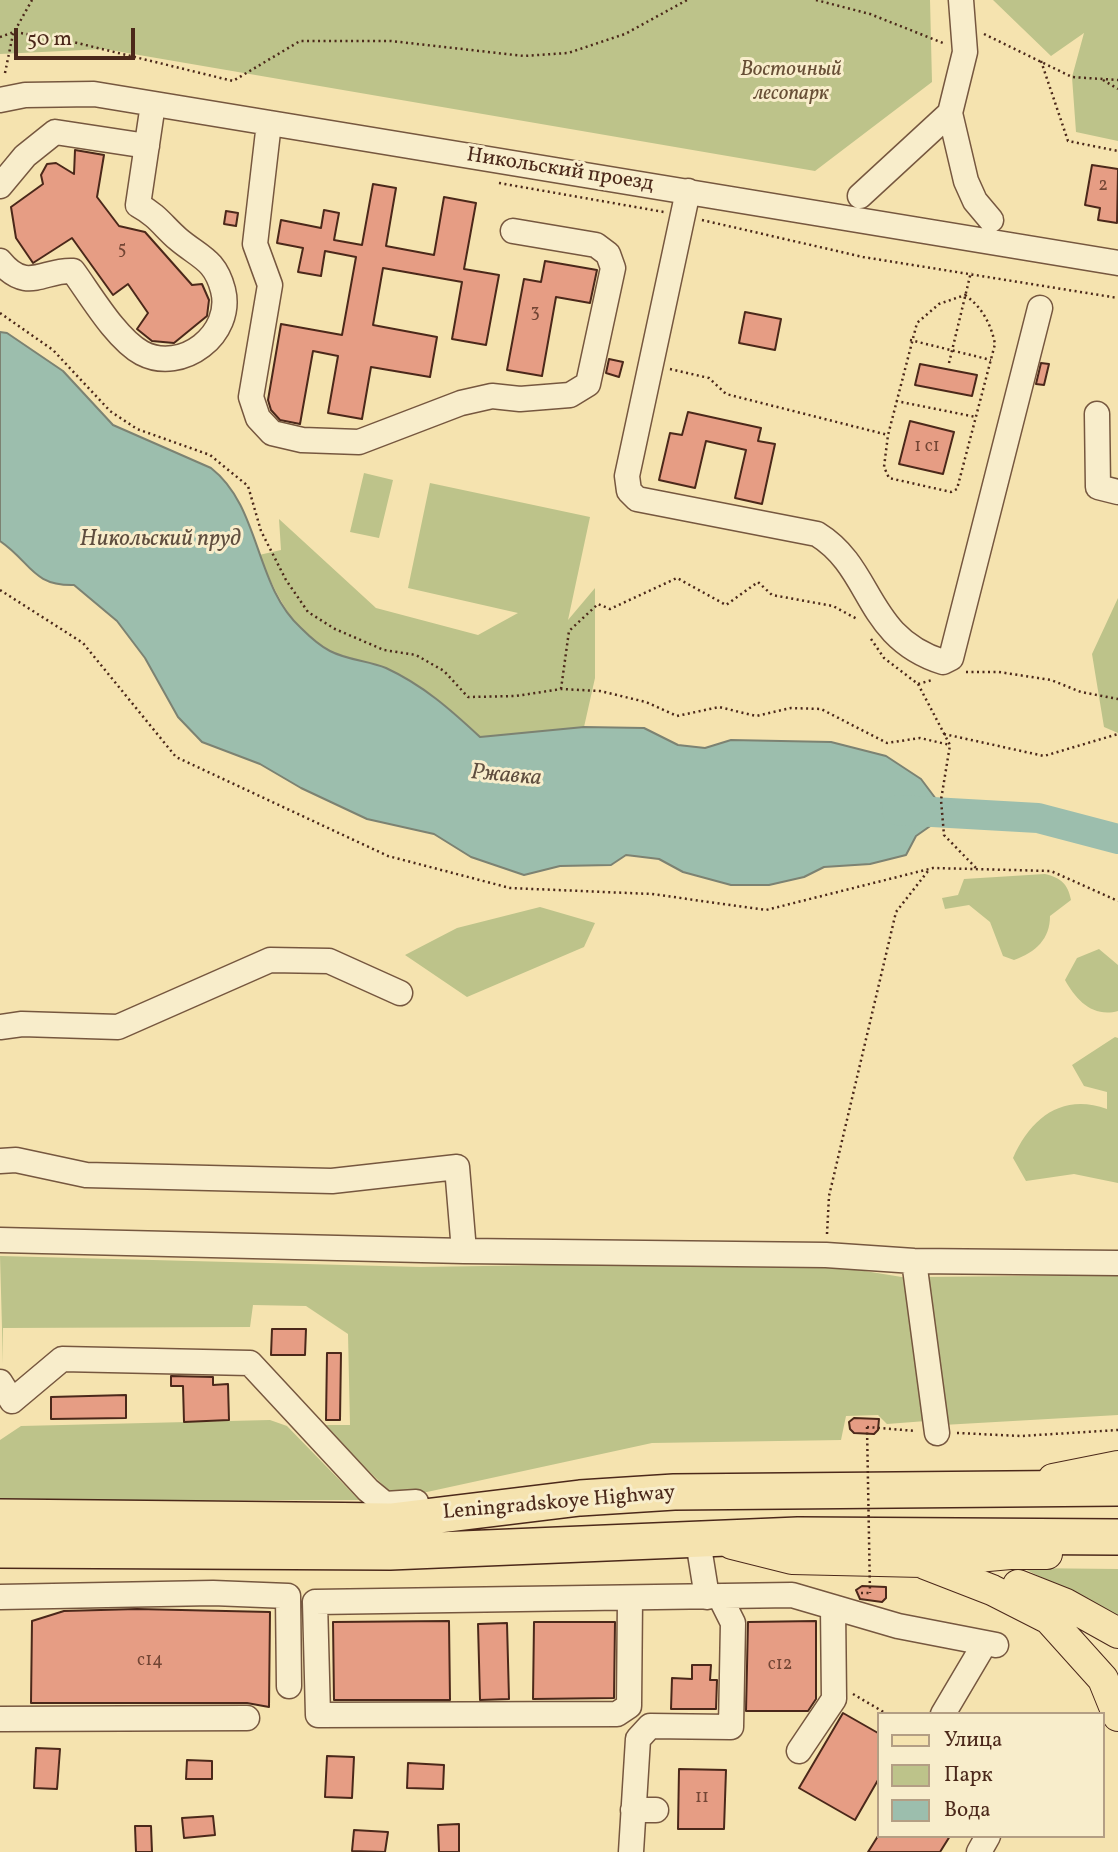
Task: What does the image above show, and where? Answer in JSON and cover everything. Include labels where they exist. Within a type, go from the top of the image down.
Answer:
[{"type":"highway","name":"Leningradskoye Highway","points":[[0,1517],[391,1521],[580,1498],[674,1492],[1118,1488]]},
{"type":"highway","name":"Leningradskoye Highway","points":[[0,1550],[390,1552],[798,1535],[1118,1537]]},
{"type":"main road","points":[[1002,1489],[1118,1466]]},
{"type":"main road","points":[[708,1540],[792,1559],[922,1562],[1010,1554],[1118,1554]]},
{"type":"main road","points":[[922,1562],[1026,1587],[1066,1604],[1118,1633]]},
{"type":"main road","points":[[922,1562],[992,1590],[1049,1619],[1103,1679],[1118,1716]]},
{"type":"street","points":[[962,12],[965,52],[950,113],[966,181],[979,212]]},
{"type":"street","name":"Никольский проезд","points":[[0,100],[25,95],[94,94],[269,123],[684,203],[1118,263]]},
{"type":"street","points":[[0,261],[7,269],[28,279],[72,271],[126,341],[141,352],[159,359],[183,357],[214,335],[223,320],[225,305],[214,266],[179,240],[158,216],[138,205],[153,104]]},
{"type":"street","points":[[860,196],[950,113]]},
{"type":"street","points":[[269,123],[255,244],[270,285],[251,397],[258,418],[272,433],[302,440],[359,442],[461,403],[492,396],[520,399],[570,395],[588,384],[613,268],[608,254],[596,245],[513,231]]},
{"type":"street","points":[[0,186],[25,156],[55,132],[147,146]]},
{"type":"street","points":[[684,203],[627,475],[629,491],[637,499],[817,534],[828,540],[857,577],[885,626],[924,656],[943,662],[951,658],[1041,308]]},
{"type":"street","points":[[1097,414],[1098,487],[1118,492]]},
{"type":"street","points":[[0,1027],[22,1024],[118,1027],[270,960],[329,961],[400,992]]},
{"type":"street","points":[[0,1161],[16,1160],[86,1175],[332,1181],[457,1167],[464,1251]]},
{"type":"street","points":[[0,1240],[464,1251],[826,1255],[914,1261],[1118,1263]]},
{"type":"street","points":[[914,1261],[937,1433]]},
{"type":"street","points":[[0,1382],[12,1401],[62,1359],[250,1363],[368,1490],[385,1504],[497,1496],[580,1498]]},
{"type":"street","points":[[631,1852],[645,1810],[638,1739],[650,1726],[731,1727],[733,1623],[714,1597],[708,1540]]},
{"type":"street","points":[[0,1597],[213,1593],[288,1596],[289,1686]]},
{"type":"street","points":[[630,1600],[629,1706],[617,1714],[318,1715],[315,1602],[630,1600],[792,1595],[898,1626],[990,1644],[944,1712]]},
{"type":"street","points":[[799,1751],[834,1699],[833,1607]]},
{"type":"street","points":[[0,1719],[247,1717]]},
{"type":"path","points":[[5,73],[14,32],[32,0]]},
{"type":"path","points":[[0,37],[14,32],[65,40],[233,81],[300,41],[391,41],[524,55],[568,53],[625,34],[687,0]]},
{"type":"path","points":[[816,0],[870,14],[965,52]]},
{"type":"path","points":[[962,12],[1072,77],[1118,80]]},
{"type":"path","points":[[1041,61],[1068,141],[1118,151]]},
{"type":"path","points":[[1101,79],[1118,89]]},
{"type":"path","points":[[494,182],[684,203],[863,257],[971,272],[1118,298]]},
{"type":"path","points":[[950,363],[971,272]]},
{"type":"path","points":[[965,295],[977,303],[993,331],[995,344],[957,489],[951,492],[889,478],[884,467],[888,435],[910,340],[917,323],[939,304],[965,295]]},
{"type":"path","points":[[0,313],[53,350],[110,411],[137,429],[210,455],[248,486],[261,531],[286,580],[307,612],[334,629],[384,650],[416,655],[444,671],[468,697],[516,696],[561,689],[600,691],[646,702],[677,716],[719,708],[757,716],[791,708],[821,709],[887,743],[920,738],[950,746]]},
{"type":"path","points":[[910,340],[991,360]]},
{"type":"path","points":[[650,364],[709,378],[726,394],[888,435]]},
{"type":"path","points":[[895,401],[975,417]]},
{"type":"path","points":[[561,689],[569,631],[598,604],[610,609],[677,578],[726,605],[758,582],[772,595],[833,606],[861,621]]},
{"type":"path","points":[[0,590],[83,643],[176,757],[387,856],[510,888],[652,894],[766,910],[929,869],[1051,871],[1118,901]]},
{"type":"path","points":[[866,631],[884,659],[918,684],[950,746],[941,800],[941,824],[944,835],[977,869]]},
{"type":"path","points":[[959,673],[978,671],[1038,678],[1081,692],[1118,699]]},
{"type":"path","points":[[918,684],[939,678]]},
{"type":"path","points":[[944,734],[1044,756],[1118,734]]},
{"type":"path","points":[[826,1255],[829,1196],[896,912],[929,869]]},
{"type":"path","points":[[870,1593],[867,1427],[1021,1436],[1118,1430]]},
{"type":"path","points":[[834,1683],[884,1712]]},
{"type":"green space","name":"Восточный лесопарк","points":[[0,0],[930,0],[932,82],[815,171],[104,49],[0,54]]},
{"type":"green space","points":[[993,0],[1118,0],[1118,141],[1076,132],[1072,77],[1084,33],[1051,56]]},
{"type":"green space","points":[[364,473],[393,480],[379,538],[350,532]]},
{"type":"green space","points":[[430,483],[590,517],[568,620],[595,588],[595,678],[584,727],[480,737],[424,689],[399,674],[319,645],[287,611],[259,555],[281,550],[279,519],[376,608],[478,635],[518,613],[408,588]]},
{"type":"green space","points":[[1118,598],[1118,733],[1104,727],[1092,654]]},
{"type":"green space","points":[[1045,874],[1063,882],[1071,900],[1050,916],[1047,931],[1040,944],[1014,960],[1003,956],[990,922],[969,905],[945,909],[942,898],[958,895],[964,879]]},
{"type":"green space","points":[[540,907],[595,923],[584,947],[467,997],[405,955],[457,928]]},
{"type":"green space","points":[[1099,949],[1118,965],[1118,1011],[1101,1012],[1086,1006],[1065,980],[1077,958]]},
{"type":"green space","points":[[1115,1037],[1118,1038],[1118,1183],[1074,1174],[1026,1181],[1013,1158],[1020,1143],[1039,1120],[1050,1112],[1076,1104],[1107,1109],[1107,1092],[1084,1086],[1072,1065]]},
{"type":"green space","points":[[0,1256],[421,1267],[803,1261],[908,1278],[926,1421],[887,1424],[878,1415],[846,1416],[841,1440],[652,1443],[404,1497],[389,1491],[322,1425],[350,1425],[348,1334],[306,1306],[253,1305],[250,1327],[3,1328],[3,1364]]},
{"type":"green space","points":[[1118,1275],[1118,1415],[943,1425],[923,1277]]},
{"type":"green space","points":[[270,1420],[287,1426],[359,1500],[0,1501],[0,1440],[21,1426]]},
{"type":"green space","points":[[1023,1568],[1118,1569],[1118,1617]]},
{"type":"water","name":"Никольский пруд","points":[[0,332],[7,333],[63,371],[113,425],[211,468],[227,484],[240,503],[274,590],[286,610],[315,641],[337,654],[386,668],[412,682],[480,737],[584,727],[644,728],[678,745],[705,748],[731,740],[831,742],[886,756],[921,779],[939,803],[936,822],[916,836],[906,855],[870,864],[824,867],[804,877],[769,885],[731,885],[683,872],[659,859],[626,855],[611,865],[560,866],[524,875],[471,857],[434,834],[367,819],[301,788],[260,764],[202,742],[178,717],[145,658],[117,621],[74,585],[49,582],[40,577],[0,541]]},
{"type":"building","points":[[75,150],[104,155],[97,197],[119,226],[145,232],[192,285],[202,284],[209,300],[207,316],[174,343],[152,341],[137,329],[148,313],[128,284],[113,295],[72,238],[33,263],[16,238],[11,207],[43,184],[41,175],[47,164],[56,163],[74,174]]},
{"type":"building","points":[[1092,165],[1118,169],[1117,223],[1098,220],[1100,208],[1085,205]]},
{"type":"building","points":[[373,184],[396,188],[386,246],[434,255],[444,197],[476,203],[464,269],[499,275],[486,345],[452,339],[462,282],[383,268],[373,325],[437,337],[430,377],[371,367],[362,419],[328,413],[338,356],[313,351],[300,424],[280,420],[271,410],[268,400],[281,324],[342,335],[356,257],[325,251],[321,276],[298,272],[303,248],[277,243],[281,220],[321,228],[324,210],[339,213],[334,240],[362,245]]},
{"type":"building","points":[[226,211],[238,213],[236,226],[224,224]]},
{"type":"building","points":[[545,261],[597,270],[590,303],[556,297],[542,376],[507,370],[524,279],[541,282]]},
{"type":"building","points":[[745,312],[781,319],[775,350],[739,343]]},
{"type":"building","points":[[609,359],[623,362],[619,377],[606,373]]},
{"type":"building","points":[[1041,363],[1049,364],[1044,385],[1036,384]]},
{"type":"building","points":[[920,364],[977,375],[972,396],[915,385]]},
{"type":"building","points":[[688,412],[761,428],[758,441],[775,444],[762,504],[735,498],[746,450],[706,441],[695,488],[659,480],[670,433],[682,435]]},
{"type":"building","points":[[910,421],[954,432],[943,474],[899,464]]},
{"type":"building","points":[[272,1329],[306,1329],[305,1355],[271,1355]]},
{"type":"building","points":[[327,1353],[341,1353],[340,1420],[326,1420]]},
{"type":"building","points":[[171,1376],[213,1377],[213,1385],[228,1384],[229,1420],[184,1422],[183,1386],[171,1386]]},
{"type":"building","points":[[126,1395],[126,1418],[51,1419],[51,1397]]},
{"type":"building","points":[[854,1418],[879,1419],[878,1430],[874,1434],[854,1433],[849,1422]]},
{"type":"building","points":[[862,1586],[886,1587],[886,1598],[882,1602],[860,1599],[856,1590]]},
{"type":"building","points":[[137,1609],[270,1612],[269,1707],[247,1703],[31,1703],[32,1621],[64,1611]]},
{"type":"building","points":[[449,1621],[450,1700],[334,1700],[333,1622]]},
{"type":"building","points":[[816,1621],[816,1699],[808,1711],[746,1711],[748,1622]]},
{"type":"building","points":[[534,1622],[615,1622],[614,1698],[533,1699]]},
{"type":"building","points":[[507,1623],[509,1699],[480,1700],[478,1624]]},
{"type":"building","points":[[692,1665],[711,1665],[710,1680],[717,1680],[716,1709],[671,1709],[672,1678],[692,1679]]},
{"type":"building","points":[[843,1713],[876,1732],[876,1783],[855,1820],[799,1788]]},
{"type":"building","points":[[36,1748],[60,1749],[57,1789],[34,1788]]},
{"type":"building","points":[[327,1756],[354,1757],[352,1798],[325,1797]]},
{"type":"building","points":[[187,1760],[212,1761],[212,1779],[186,1779]]},
{"type":"building","points":[[408,1763],[444,1765],[443,1789],[407,1788]]},
{"type":"building","points":[[679,1769],[726,1770],[724,1829],[678,1829]]},
{"type":"building","points":[[213,1816],[215,1835],[184,1838],[182,1818]]},
{"type":"building","points":[[459,1824],[459,1852],[439,1852],[438,1825]]},
{"type":"building","points":[[135,1826],[151,1826],[152,1852],[136,1852]]},
{"type":"building","points":[[354,1830],[388,1832],[385,1852],[352,1851]]},
{"type":"building","points":[[877,1838],[949,1838],[940,1852],[868,1852]]},
{"type":"waterway","name":"Ржавка","points":[[897,810],[1038,818],[1118,839]]}]
